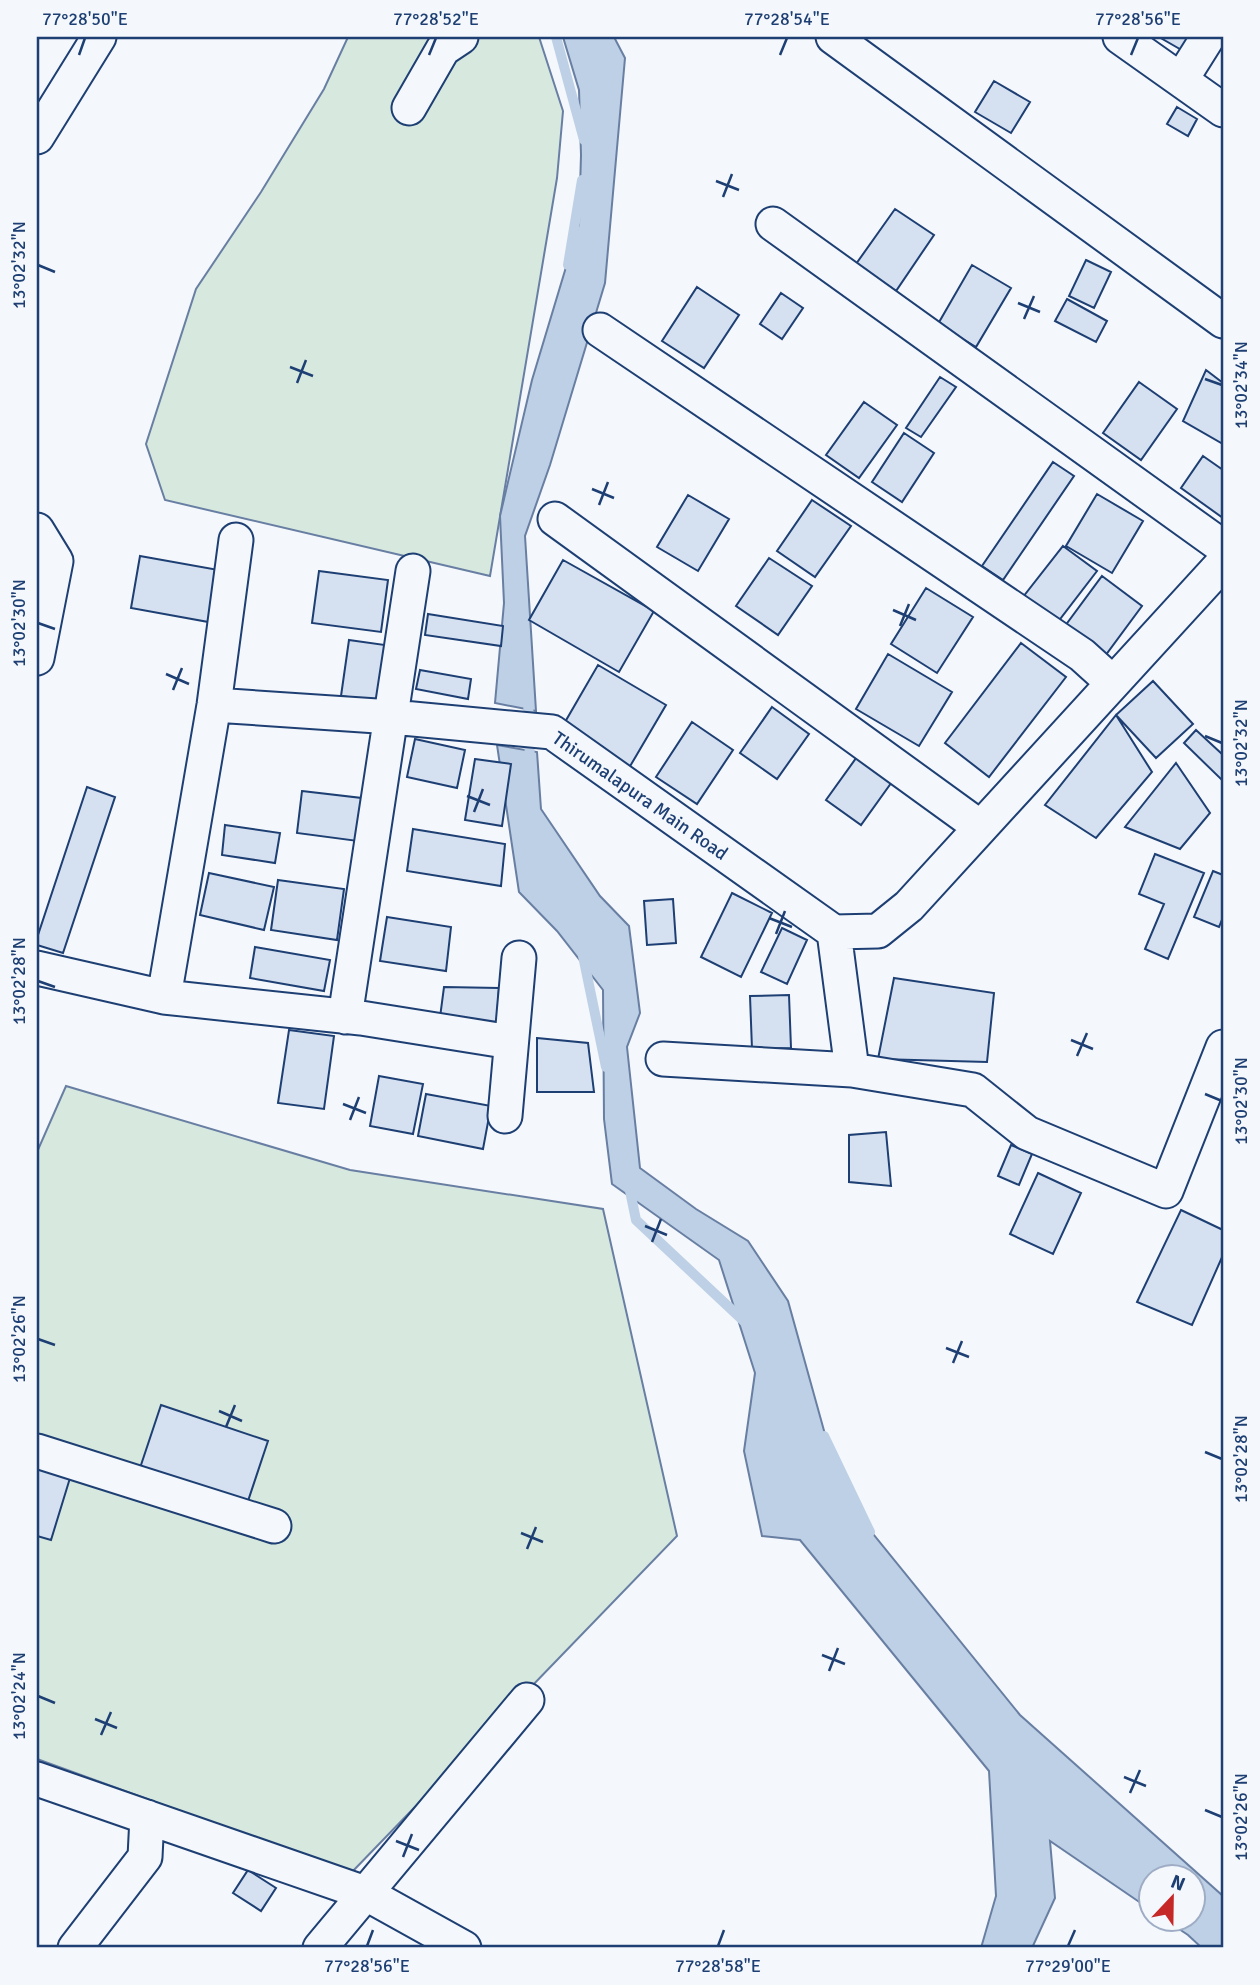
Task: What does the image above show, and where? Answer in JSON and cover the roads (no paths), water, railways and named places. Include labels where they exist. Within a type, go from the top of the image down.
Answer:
[{"type":"street","points":[[37,137],[99,37]]},
{"type":"street","points":[[409,108],[443,48],[461,37]]},
{"type":"street","points":[[833,37],[1223,321]]},
{"type":"street","points":[[1120,37],[1223,110]]},
{"type":"street","points":[[1181,80],[1208,37]]},
{"type":"street","points":[[773,224],[1223,547]]},
{"type":"street","points":[[600,330],[1082,655],[1113,683]]},
{"type":"street","points":[[555,519],[980,827]]},
{"type":"street","points":[[37,530],[56,561],[37,658]]},
{"type":"street","points":[[163,997],[214,705],[236,540]]},
{"type":"street","points":[[852,1070],[834,932],[878,931],[909,906],[1223,563]]},
{"type":"street","points":[[345,1017],[413,571]]},
{"type":"street","name":"Thirumalapura Main Road","points":[[214,705],[392,717],[552,732],[834,932]]},
{"type":"street","points":[[505,1116],[519,958]]},
{"type":"street","points":[[37,968],[163,997],[345,1017],[511,1042]]},
{"type":"street","points":[[663,1059],[852,1070],[973,1090],[1027,1133],[1166,1191],[1223,1047]]},
{"type":"street","points":[[37,1451],[274,1526]]},
{"type":"street","points":[[320,1948],[527,1700]]},
{"type":"street","points":[[37,1779],[365,1894],[464,1948]]},
{"type":"street","points":[[75,1948],[145,1857],[147,1817]]},
{"type":"water","points":[[563,37],[614,37],[625,58],[605,283],[550,465],[525,536],[536,711],[495,703],[504,603],[500,516],[532,380],[579,224],[579,90]]},
{"type":"water","points":[[497,745],[537,752],[541,809],[600,896],[629,926],[640,1013],[627,1047],[640,1168],[696,1209],[748,1241],[788,1301],[828,1445],[865,1524],[1020,1715],[1185,1862],[1138,1862],[1138,1901],[1050,1841],[1055,1898],[1032,1948],[981,1948],[996,1896],[989,1771],[800,1540],[762,1536],[744,1451],[755,1373],[719,1260],[612,1184],[604,1119],[603,990],[557,931],[519,892]]},
{"type":"water","points":[[1208,1883],[1223,1896],[1223,1948],[1202,1948],[1184,1932],[1208,1932]]},
{"type":"waterway","points":[[556,37],[584,140]]},
{"type":"waterway","points":[[568,265],[582,180]]},
{"type":"waterway","points":[[528,697],[530,765]]},
{"type":"waterway","points":[[583,956],[606,1067]]},
{"type":"waterway","points":[[629,1186],[636,1220],[747,1324]]},
{"type":"waterway","points":[[824,1436],[870,1532]]}]
